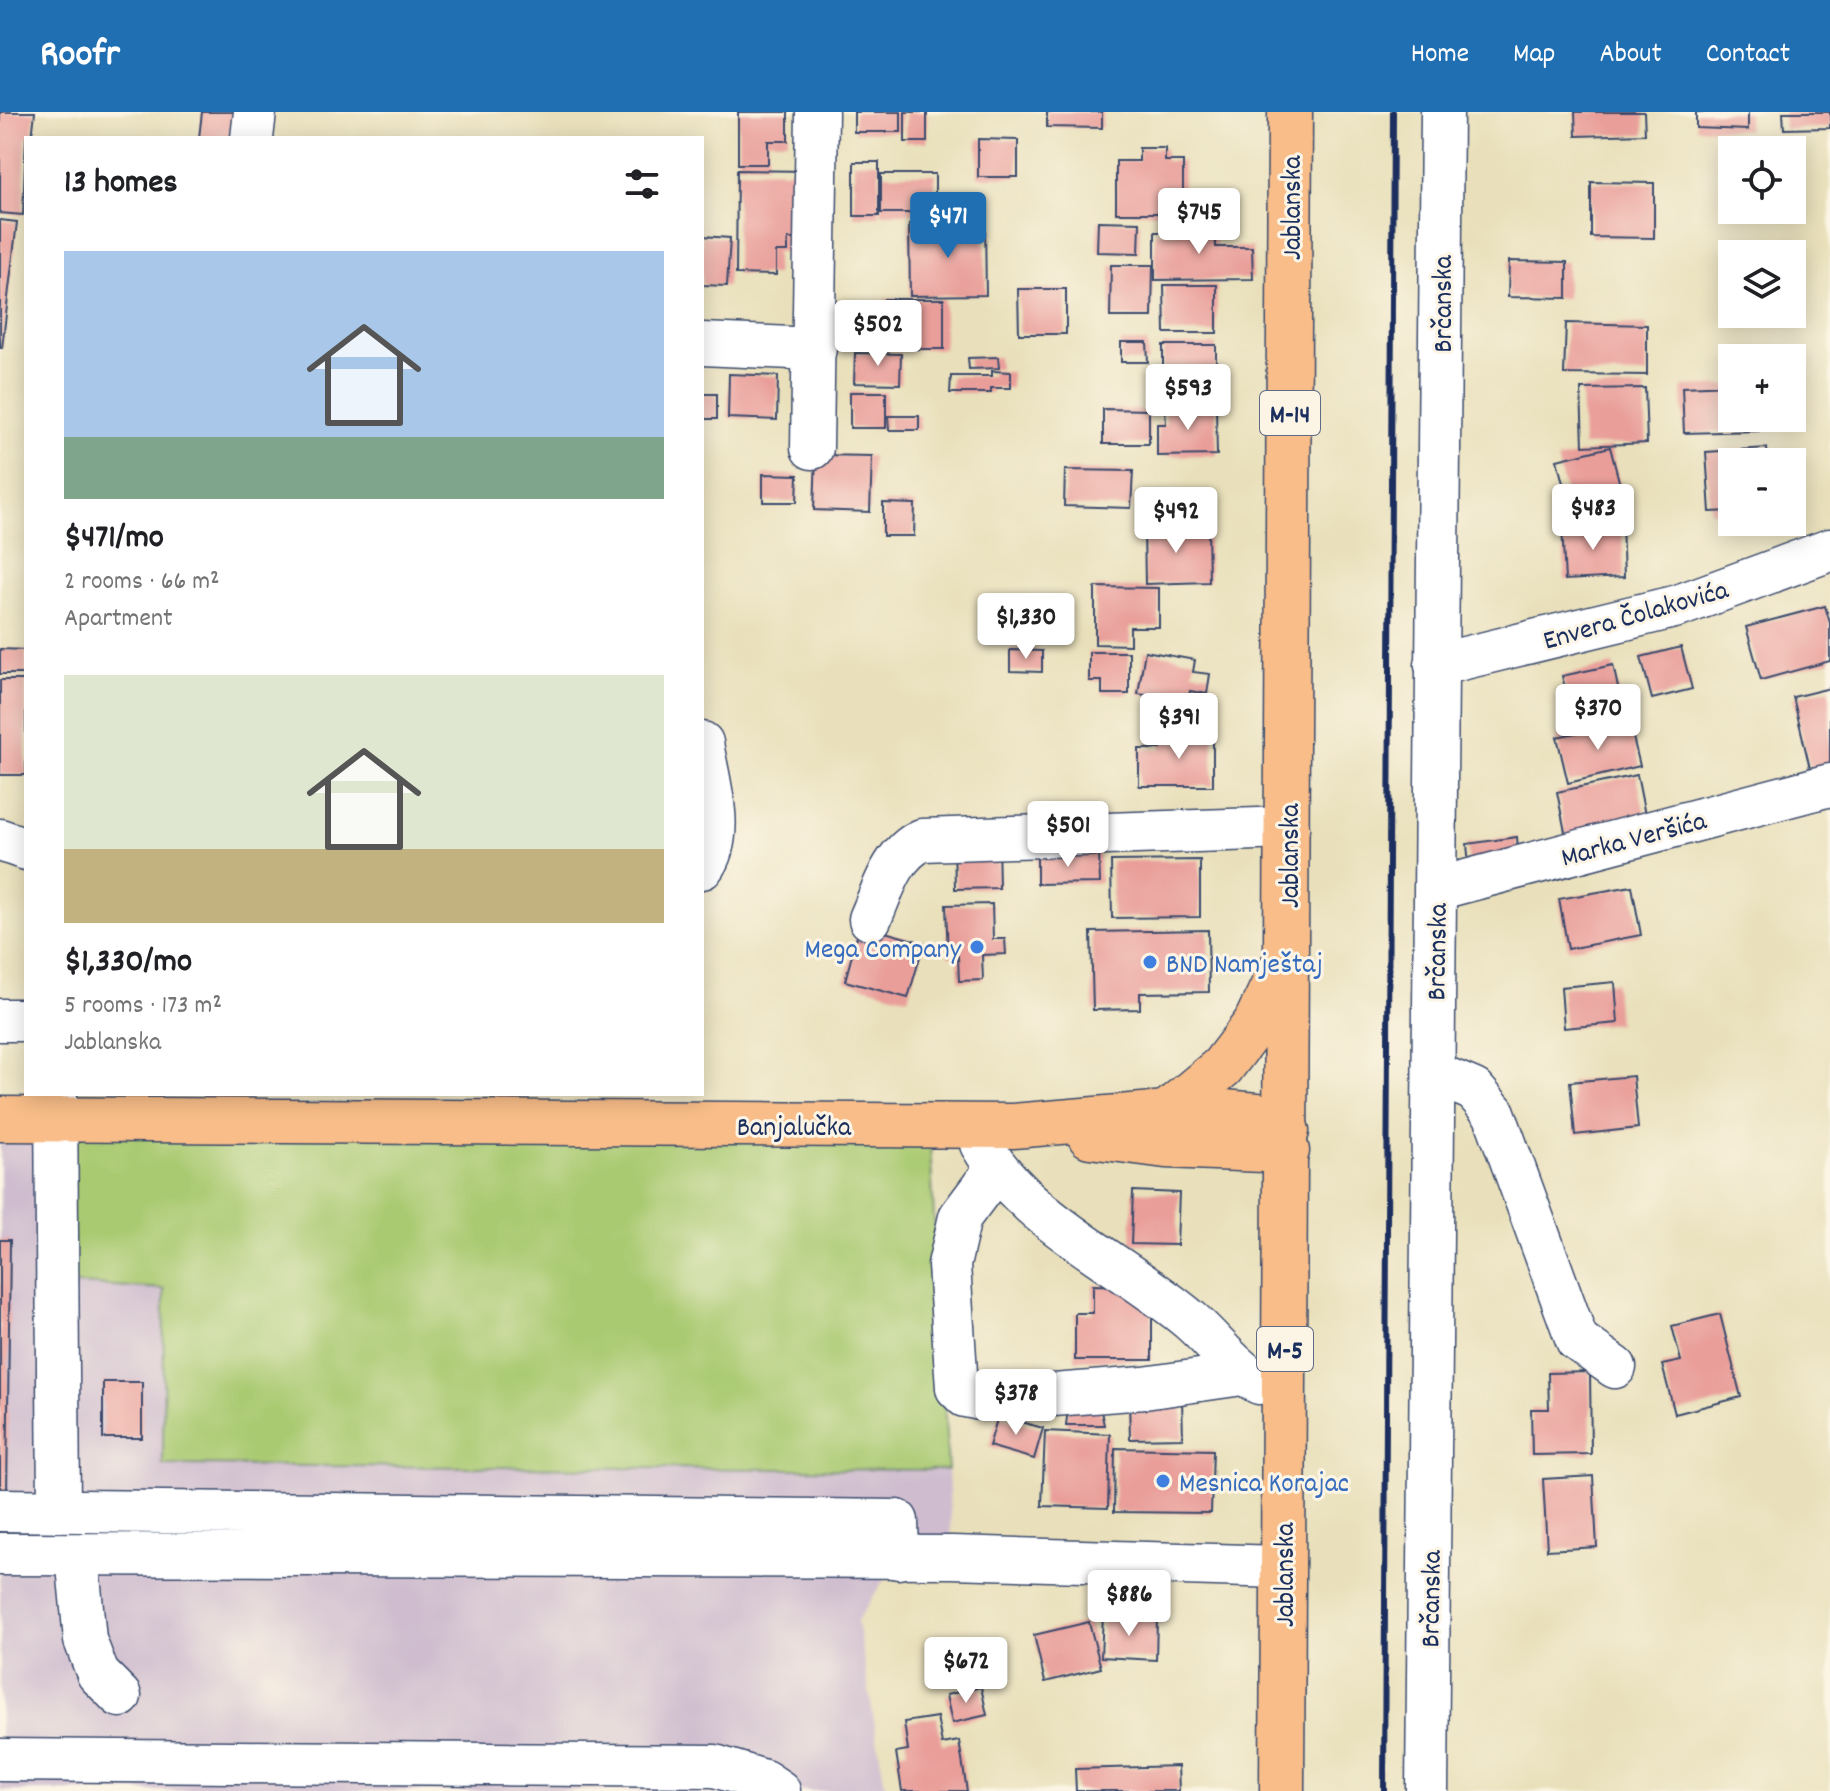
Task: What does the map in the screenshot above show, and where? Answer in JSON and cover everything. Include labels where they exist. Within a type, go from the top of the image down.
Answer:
[{"type":"main road","name":"Jablanska","points":[[1282,1791],[1290,112]]},
{"type":"main road","points":[[1169,1111],[1222,1067],[1255,1024],[1288,955]]},
{"type":"main road","name":"Banjalučka","points":[[0,1119],[56,1107],[991,1126]]},
{"type":"main road","points":[[991,1126],[1169,1111],[1239,1111],[1272,1119],[1287,1141]]},
{"type":"main road","points":[[991,1126],[1166,1146],[1287,1141]]},
{"type":"street","points":[[252,136],[255,112]]},
{"type":"street","points":[[812,448],[817,112]]},
{"type":"street","name":"Brčanska","points":[[1427,1791],[1442,112]]},
{"type":"street","points":[[704,344],[815,349]]},
{"type":"street","name":"Envera Čolakovića","points":[[1436,665],[1678,606],[1830,550]]},
{"type":"street","points":[[704,757],[715,836],[704,863]]},
{"type":"street","name":"Marka Veršića","points":[[1436,889],[1830,785]]},
{"type":"street","points":[[870,919],[898,858],[907,847],[922,840],[1288,828]]},
{"type":"street","points":[[0,840],[24,848]]},
{"type":"street","points":[[0,1020],[24,1020]]},
{"type":"street","points":[[1434,1073],[1474,1090],[1494,1113],[1577,1340],[1615,1367]]},
{"type":"street","points":[[56,1107],[59,1511]]},
{"type":"street","points":[[991,1126],[996,1169],[1030,1206],[1101,1253],[1192,1322],[1242,1374],[1284,1397]]},
{"type":"street","points":[[996,1169],[960,1217],[949,1265],[957,1388],[965,1396],[1010,1398],[1144,1388],[1242,1374]]},
{"type":"street","points":[[0,1510],[897,1521],[898,1558]]},
{"type":"street","points":[[0,1554],[898,1558],[1282,1567]]},
{"type":"street","points":[[77,1555],[85,1640],[98,1674],[120,1696]]},
{"type":"street","points":[[0,1760],[715,1766],[764,1781],[779,1791]]},
{"type":"shaded area","points":[[0,1119],[56,1120],[164,1288],[163,1465],[948,1470],[952,1557],[898,1558],[857,1621],[886,1791],[0,1791]]},
{"type":"green space","points":[[56,1120],[929,1126],[948,1470],[163,1465],[164,1289],[60,1283]]},
{"type":"building","points":[[0,112],[35,112],[32,136],[24,136],[23,215],[0,213]]},
{"type":"building","points":[[202,112],[250,112],[247,136],[199,136]]},
{"type":"building","points":[[738,112],[788,112],[788,141],[768,141],[768,164],[738,164]]},
{"type":"building","points":[[854,112],[901,112],[901,132],[854,132]]},
{"type":"building","points":[[905,112],[927,112],[927,142],[905,142]]},
{"type":"building","points":[[1047,112],[1102,112],[1102,128],[1047,127]]},
{"type":"building","points":[[1575,112],[1644,112],[1645,134],[1576,136]]},
{"type":"building","points":[[1696,112],[1748,112],[1748,130],[1696,128]]},
{"type":"building","points":[[1783,112],[1830,112],[1830,128],[1784,129]]},
{"type":"building","points":[[978,139],[1018,140],[1018,177],[978,177]]},
{"type":"building","points":[[1139,148],[1165,148],[1165,161],[1183,161],[1183,213],[1116,213],[1116,161],[1139,161]]},
{"type":"building","points":[[854,162],[879,162],[879,216],[854,216]]},
{"type":"building","points":[[737,170],[809,171],[809,239],[788,239],[788,252],[776,252],[776,275],[736,274]]},
{"type":"building","points":[[881,174],[935,174],[935,213],[881,213]]},
{"type":"building","points":[[1591,182],[1654,183],[1654,238],[1591,237]]},
{"type":"building","points":[[0,220],[17,222],[2,348],[0,348]]},
{"type":"building","points":[[1098,221],[1140,222],[1139,253],[1097,252]]},
{"type":"building","points":[[985,223],[986,295],[910,296],[909,224]]},
{"type":"building","points":[[1178,223],[1215,223],[1216,247],[1252,247],[1253,279],[1155,280],[1155,232],[1178,232]]},
{"type":"building","points":[[704,236],[730,238],[727,286],[704,285]]},
{"type":"building","points":[[1509,261],[1567,262],[1567,298],[1508,297]]},
{"type":"building","points":[[1111,265],[1153,265],[1152,317],[1110,317]]},
{"type":"building","points":[[1164,285],[1217,285],[1217,333],[1165,333]]},
{"type":"building","points":[[1018,289],[1066,289],[1066,334],[1019,334]]},
{"type":"building","points":[[884,299],[944,299],[944,349],[884,349]]},
{"type":"building","points":[[1566,323],[1647,325],[1647,375],[1564,374]]},
{"type":"building","points":[[1121,342],[1147,342],[1148,362],[1121,362]]},
{"type":"building","points":[[1163,345],[1216,345],[1216,392],[1179,392],[1179,380],[1163,380]]},
{"type":"building","points":[[855,353],[901,354],[900,384],[854,383]]},
{"type":"building","points":[[998,357],[999,368],[969,369],[968,358]]},
{"type":"building","points":[[992,371],[1011,372],[1011,388],[991,388],[991,393],[950,393],[951,376],[992,376]]},
{"type":"building","points":[[729,374],[778,376],[777,420],[728,418]]},
{"type":"building","points":[[1718,386],[1718,432],[1722,432],[1684,433],[1682,387]]},
{"type":"building","points":[[1645,388],[1647,443],[1583,446],[1581,389]]},
{"type":"building","points":[[850,392],[886,392],[886,428],[850,428]]},
{"type":"building","points":[[704,394],[717,394],[717,419],[704,419]]},
{"type":"building","points":[[1165,407],[1216,407],[1217,455],[1157,456],[1157,424],[1166,424]]},
{"type":"building","points":[[1103,409],[1149,410],[1149,444],[1103,444]]},
{"type":"building","points":[[888,416],[919,416],[919,430],[889,430]]},
{"type":"building","points":[[1610,447],[1624,500],[1571,514],[1557,460]]},
{"type":"building","points":[[1718,451],[1718,512],[1710,512],[1706,452]]},
{"type":"building","points":[[816,455],[872,456],[870,512],[814,510]]},
{"type":"building","points":[[1065,470],[1133,471],[1131,508],[1064,506]]},
{"type":"building","points":[[763,474],[798,475],[797,502],[763,502]]},
{"type":"building","points":[[883,503],[915,504],[914,536],[883,536]]},
{"type":"building","points":[[1622,523],[1624,577],[1565,580],[1562,527]]},
{"type":"building","points":[[1208,527],[1209,582],[1145,584],[1144,528]]},
{"type":"building","points":[[1095,587],[1159,588],[1159,627],[1130,627],[1130,645],[1095,644]]},
{"type":"building","points":[[1825,606],[1830,623],[1830,661],[1761,680],[1746,627]]},
{"type":"building","points":[[1681,647],[1692,689],[1652,699],[1641,657]]},
{"type":"building","points":[[0,649],[24,650],[24,674],[0,674]]},
{"type":"building","points":[[1010,650],[1042,651],[1042,672],[1010,671]]},
{"type":"building","points":[[1145,651],[1195,660],[1193,672],[1210,674],[1207,694],[1190,691],[1188,702],[1138,694]]},
{"type":"building","points":[[1089,652],[1129,652],[1129,694],[1102,694],[1102,681],[1089,681]]},
{"type":"building","points":[[1613,665],[1622,706],[1572,717],[1562,676]]},
{"type":"building","points":[[0,680],[24,680],[24,775],[0,775]]},
{"type":"building","points":[[1830,688],[1830,776],[1813,781],[1793,697]]},
{"type":"building","points":[[1629,721],[1640,766],[1568,783],[1557,737]]},
{"type":"building","points":[[1213,731],[1213,786],[1139,786],[1139,749],[1161,749],[1161,732]]},
{"type":"building","points":[[1637,775],[1646,820],[1566,837],[1557,792]]},
{"type":"building","points":[[998,837],[999,888],[955,889],[954,838]]},
{"type":"building","points":[[1517,837],[1519,860],[1469,866],[1467,844]]},
{"type":"building","points":[[1099,854],[1100,883],[1037,884],[1037,855]]},
{"type":"building","points":[[1200,860],[1200,917],[1112,918],[1111,861]]},
{"type":"building","points":[[1632,886],[1641,935],[1568,949],[1559,899]]},
{"type":"building","name":"Mega Company","points":[[992,904],[993,939],[1005,939],[1006,954],[982,955],[983,980],[959,981],[958,956],[948,956],[946,905]]},
{"type":"building","points":[[860,925],[924,943],[908,998],[845,981]]},
{"type":"building","name":"BND Namještaj","points":[[1208,930],[1209,992],[1140,993],[1140,1009],[1093,1010],[1091,932]]},
{"type":"building","points":[[1615,982],[1618,1023],[1564,1028],[1561,987]]},
{"type":"building","points":[[1633,1076],[1638,1128],[1575,1135],[1570,1082]]},
{"type":"building","points":[[1133,1191],[1179,1193],[1177,1245],[1131,1244]]},
{"type":"building","points":[[0,1240],[10,1240],[7,1498],[0,1498]]},
{"type":"building","points":[[1093,1285],[1121,1286],[1152,1293],[1152,1360],[1075,1360],[1075,1313],[1093,1313]]},
{"type":"building","points":[[1720,1314],[1741,1397],[1675,1414],[1662,1365],[1681,1361],[1672,1326]]},
{"type":"building","points":[[1590,1372],[1591,1454],[1532,1455],[1531,1409],[1549,1409],[1548,1373]]},
{"type":"building","points":[[103,1382],[142,1382],[142,1438],[103,1438]]},
{"type":"building","points":[[1182,1398],[1183,1438],[1130,1439],[1129,1400]]},
{"type":"building","points":[[1069,1401],[1099,1402],[1104,1425],[1066,1425]]},
{"type":"building","points":[[998,1416],[1043,1428],[1034,1459],[989,1446]]},
{"type":"building","points":[[1045,1431],[1110,1434],[1108,1508],[1042,1506]]},
{"type":"building","name":"Mesnica Korajac","points":[[1115,1448],[1213,1450],[1211,1513],[1114,1512]]},
{"type":"building","points":[[1593,1476],[1597,1547],[1547,1550],[1543,1479]]},
{"type":"building","points":[[1103,1615],[1157,1618],[1156,1660],[1101,1657]]},
{"type":"building","points":[[1089,1622],[1101,1668],[1045,1682],[1034,1635]]},
{"type":"building","points":[[981,1687],[987,1715],[952,1723],[946,1695]]},
{"type":"building","points":[[937,1717],[942,1744],[959,1741],[967,1791],[902,1791],[896,1752],[908,1750],[904,1722]]},
{"type":"building","points":[[1178,1766],[1179,1791],[1076,1791],[1075,1769]]},
{"type":"railway","points":[[1384,1791],[1393,112]]},
{"type":"place","name":"Mega Company","points":[[977,947]]},
{"type":"place","name":"BND Namještaj","points":[[1150,962]]},
{"type":"place","name":"Mesnica Korajac","points":[[1163,1481]]}]
